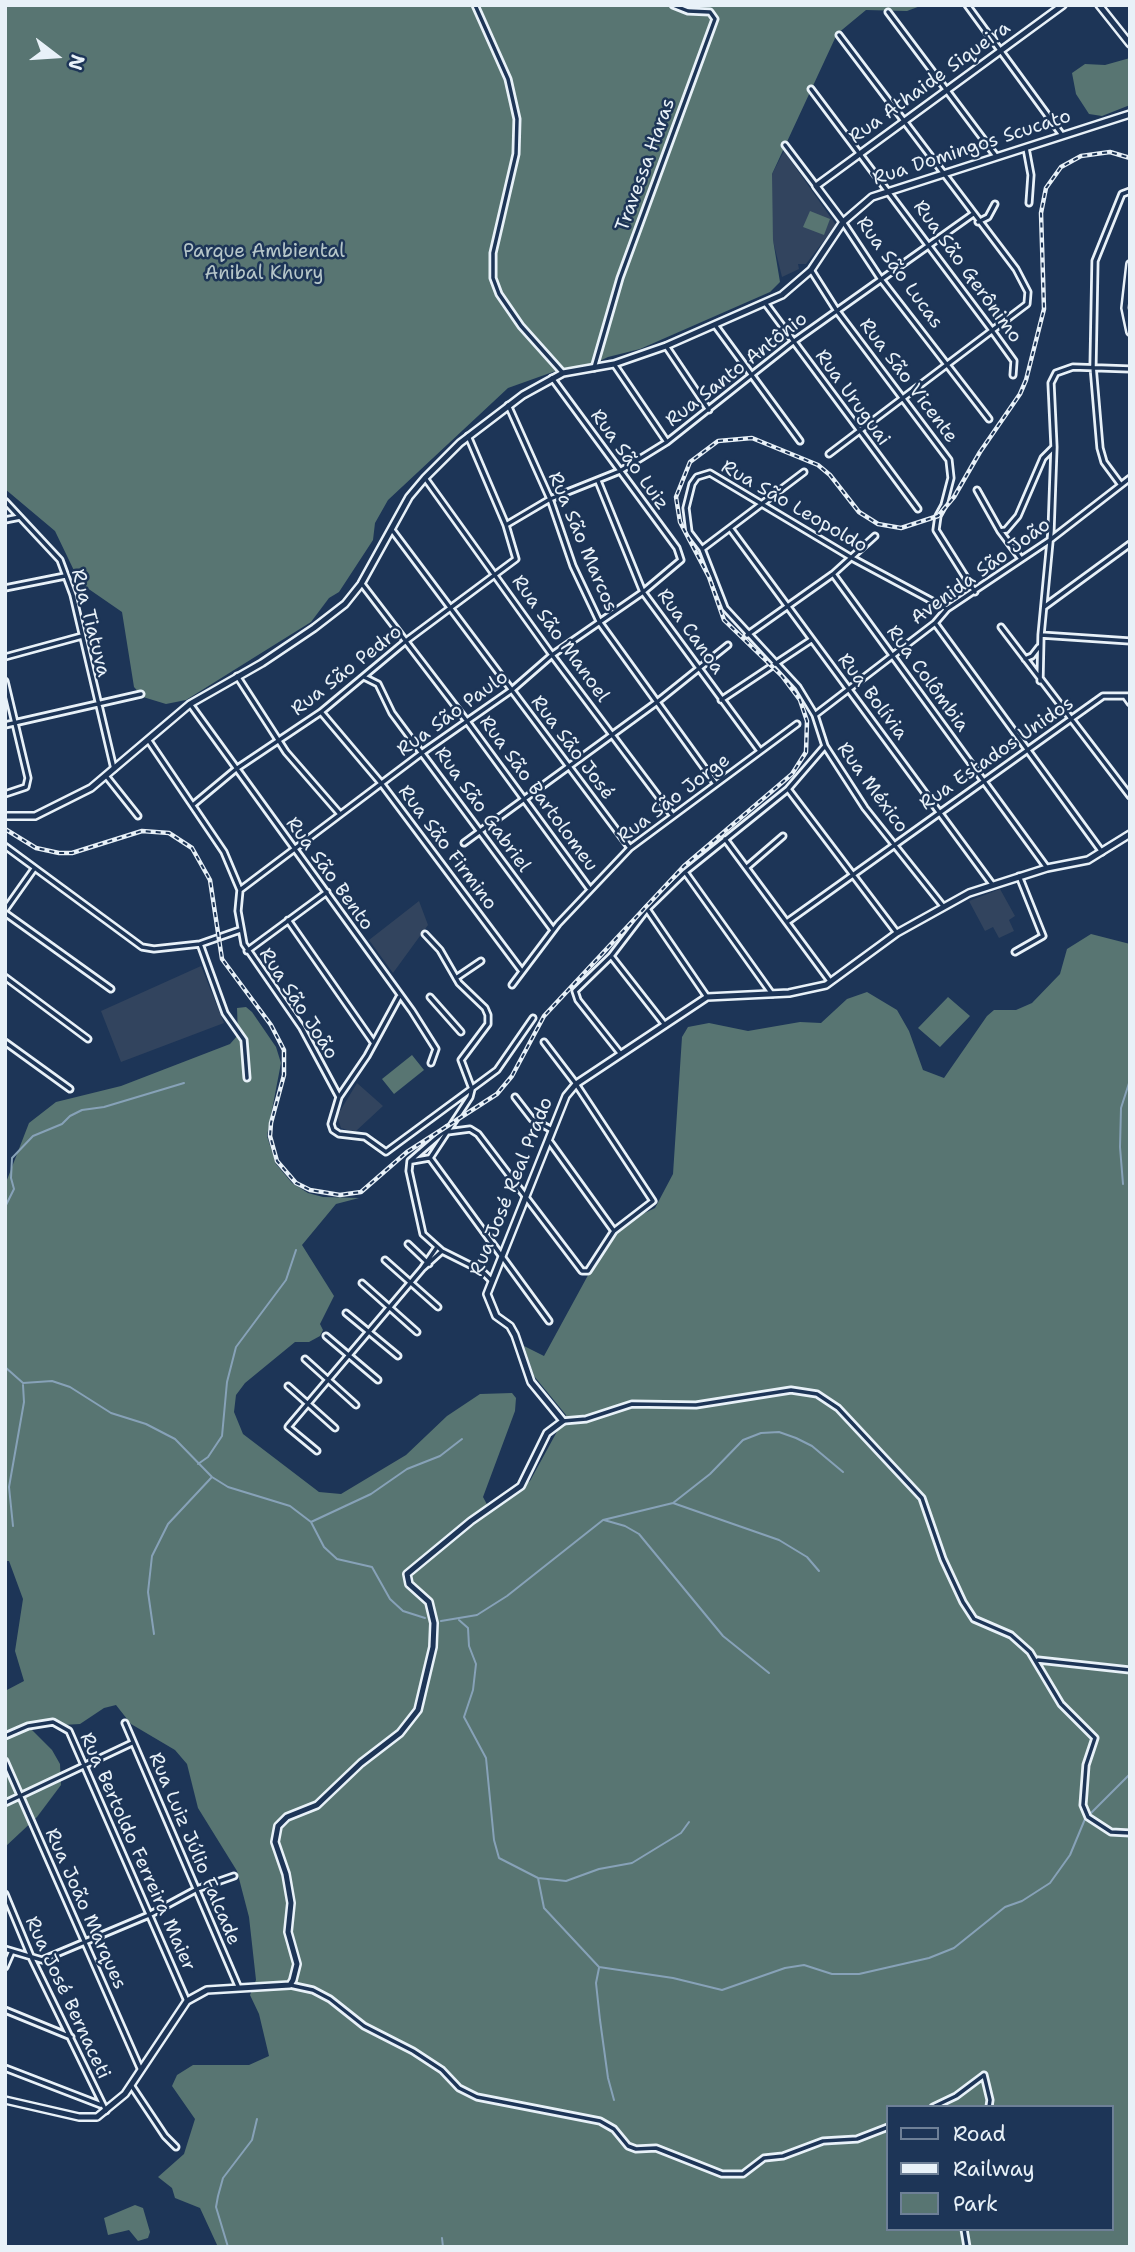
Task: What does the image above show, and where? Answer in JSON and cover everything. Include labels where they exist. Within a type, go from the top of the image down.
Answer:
[{"type":"street","points":[[475,5],[508,79],[517,119],[516,154],[493,253],[493,278],[499,294],[521,326],[563,373]]},
{"type":"street","name":"Travessa Haras","points":[[594,368],[620,278],[715,19],[710,12],[683,10],[673,5]]},
{"type":"street","points":[[967,5],[1062,135]]},
{"type":"street","name":"Rua Athaide Siqueira","points":[[816,186],[1063,5]]},
{"type":"street","points":[[1099,5],[1130,44]]},
{"type":"street","points":[[888,12],[997,158]]},
{"type":"street","points":[[829,454],[1027,304],[1028,292],[1016,269],[839,35]]},
{"type":"street","name":"Rua São Gerônimo","points":[[811,89],[889,189],[1014,361],[1013,376]]},
{"type":"street","name":"Rua Domingos Scucato","points":[[5,816],[35,816],[107,777],[190,704],[314,628],[345,604],[361,584],[409,497],[468,436],[508,405],[563,373],[614,364],[666,346],[766,304],[795,286],[811,270],[859,205],[889,189],[997,158],[1130,114]]},
{"type":"street","name":"Rua São Lucas","points":[[785,145],[844,222],[880,278],[989,419]]},
{"type":"street","points":[[1026,148],[1031,175],[1029,203]]},
{"type":"street","points":[[1121,485],[1104,462],[1100,448],[1093,366],[1095,261],[1122,194],[1130,191]]},
{"type":"street","points":[[978,222],[988,217],[995,204]]},
{"type":"street","name":"Rua Santo Antônio","points":[[506,525],[550,499],[620,471],[667,442],[793,342],[973,214]]},
{"type":"street","points":[[1130,264],[1125,308],[1130,332]]},
{"type":"street","name":"Rua São Vicente","points":[[811,270],[838,311],[949,460],[951,478],[938,516],[938,535],[975,592]]},
{"type":"street","name":"Rua Uruguai","points":[[766,304],[918,509]]},
{"type":"street","points":[[715,325],[800,441]]},
{"type":"street","points":[[666,346],[709,410]]},
{"type":"street","points":[[614,364],[667,442]]},
{"type":"street","points":[[1040,681],[1054,447],[1051,383],[1062,370],[1093,366],[1130,369]]},
{"type":"street","name":"Rua São Luiz","points":[[552,379],[677,548],[681,559]]},
{"type":"street","name":"Rua São Marcos","points":[[508,405],[550,499],[573,566],[600,623],[716,784]]},
{"type":"street","points":[[468,436],[506,525]]},
{"type":"street","points":[[1000,531],[1006,530],[1018,516],[1043,458],[1054,447]]},
{"type":"street","points":[[702,549],[804,472]]},
{"type":"street","name":"Rua São Leopoldo","points":[[702,549],[689,532],[686,520],[688,496],[697,477],[710,473],[852,558],[947,609]]},
{"type":"street","name":"Rua São Manoel","points":[[425,478],[552,655],[673,816]]},
{"type":"street","name":"Avenida São João","points":[[815,715],[935,622],[947,609],[1050,540],[1130,478]]},
{"type":"street","name":"Rua Canoa","points":[[598,481],[643,592],[701,667],[721,700],[760,751]]},
{"type":"street","points":[[977,490],[1000,531],[1021,559]]},
{"type":"street","name":"Rua Tiatuva","points":[[5,501],[60,560],[73,596],[114,771]]},
{"type":"street","points":[[5,520],[20,517]]},
{"type":"street","name":"Rua São Pedro","points":[[194,804],[236,769],[321,712],[406,641],[516,559],[506,525]]},
{"type":"street","name":"Rua Bolívia","points":[[730,527],[992,884]]},
{"type":"street","name":"Rua São José","points":[[392,530],[630,848]]},
{"type":"street","points":[[747,635],[833,574],[875,536]]},
{"type":"street","points":[[1044,608],[1130,544]]},
{"type":"street","name":"Rua México","points":[[702,549],[725,608],[747,635],[798,687],[815,715],[824,746],[865,808],[943,906]]},
{"type":"street","name":"Rua São Paulo","points":[[240,890],[466,720],[511,690],[552,655],[643,592],[681,559]]},
{"type":"street","name":"Rua Colômbia","points":[[833,574],[1047,869]]},
{"type":"street","points":[[5,587],[65,576]]},
{"type":"street","name":"Rua São Bartolomeu","points":[[361,584],[466,720],[589,888]]},
{"type":"street","points":[[935,622],[1102,853]]},
{"type":"street","points":[[1001,627],[1130,796]]},
{"type":"street","points":[[1041,635],[1130,641]]},
{"type":"street","points":[[5,657],[82,636]]},
{"type":"street","points":[[721,700],[811,640]]},
{"type":"street","points":[[464,843],[657,702],[728,645]]},
{"type":"street","points":[[1025,659],[1041,646]]},
{"type":"street","points":[[237,676],[298,768],[340,814]]},
{"type":"street","name":"Rua São Gabriel","points":[[363,677],[378,684],[392,713],[552,930]]},
{"type":"street","points":[[5,681],[27,778],[26,787],[5,794]]},
{"type":"street","points":[[5,725],[141,694]]},
{"type":"street","name":"Rua Estados Unidos","points":[[787,922],[1102,695],[1127,696]]},
{"type":"street","points":[[1127,696],[1130,703]]},
{"type":"street","name":"Rua São Bento","points":[[190,704],[327,892],[399,997],[412,1011],[436,1049],[431,1063]]},
{"type":"street","name":"Rua São Firmino","points":[[321,712],[381,783],[522,971]]},
{"type":"street","name":"Rua São Jorge","points":[[512,985],[552,930],[589,888],[630,848],[797,724]]},
{"type":"street","name":"Rua São João","points":[[149,741],[224,852],[240,890],[241,930],[247,951],[302,1028],[339,1097]]},
{"type":"street","points":[[621,1054],[578,1000],[575,991],[611,957],[647,909],[685,872],[788,789],[824,746]]},
{"type":"street","points":[[107,777],[138,816]]},
{"type":"street","points":[[788,789],[897,933]]},
{"type":"street","points":[[647,909],[707,997],[803,990],[830,982],[897,933],[943,906],[992,884],[1088,860],[1130,834]]},
{"type":"street","points":[[747,867],[783,836]]},
{"type":"street","points":[[725,839],[830,982]]},
{"type":"street","points":[[5,846],[142,947],[154,949],[200,944],[241,930]]},
{"type":"street","points":[[34,869],[5,911],[111,989]]},
{"type":"street","points":[[685,872],[772,994]]},
{"type":"street","points":[[1015,952],[1043,936],[1019,876]]},
{"type":"street","points":[[247,951],[327,892]]},
{"type":"street","points":[[288,920],[373,1043]]},
{"type":"street","points":[[425,934],[440,950],[456,978],[488,1015],[488,1024],[461,1060],[472,1089]]},
{"type":"street","points":[[200,944],[225,1013],[244,1041],[247,1078]]},
{"type":"street","points":[[611,957],[665,1025]]},
{"type":"street","points":[[456,978],[481,961]]},
{"type":"street","points":[[5,977],[88,1039]]},
{"type":"street","points":[[399,997],[339,1097],[333,1114],[333,1130],[348,1136],[365,1137],[388,1152],[497,1070],[533,1018]]},
{"type":"street","points":[[430,997],[461,1032]]},
{"type":"street","name":"Rua José Real Prado","points":[[563,1421],[531,1382],[515,1335],[489,1304],[487,1294],[491,1280],[524,1197],[550,1142],[566,1096],[576,1084],[707,997]]},
{"type":"street","points":[[5,1042],[70,1089]]},
{"type":"street","points":[[447,1132],[470,1129],[478,1134],[585,1273],[614,1231],[653,1201],[576,1084],[544,1042]]},
{"type":"street","points":[[410,1161],[430,1158],[472,1089]]},
{"type":"street","points":[[515,1097],[532,1119],[553,1130]]},
{"type":"street","points":[[450,1126],[410,1161],[409,1171],[417,1199],[419,1224],[423,1234],[442,1251],[482,1271],[491,1280]]},
{"type":"street","points":[[550,1142],[614,1231]]},
{"type":"street","points":[[430,1158],[549,1321]]},
{"type":"street","points":[[408,1244],[427,1262]]},
{"type":"street","points":[[317,1451],[288,1427],[370,1332],[437,1247]]},
{"type":"street","points":[[427,1262],[442,1251]]},
{"type":"street","points":[[384,1260],[438,1307]]},
{"type":"street","points":[[362,1283],[417,1332]]},
{"type":"street","points":[[346,1313],[398,1356]]},
{"type":"street","points":[[327,1336],[377,1380]]},
{"type":"street","points":[[305,1360],[356,1405]]},
{"type":"street","points":[[288,1386],[335,1428]]},
{"type":"street","points":[[290,1985],[297,1964],[288,1932],[291,1903],[286,1874],[275,1842],[278,1826],[287,1817],[317,1805],[361,1763],[400,1733],[418,1710],[432,1647],[434,1623],[429,1602],[409,1584],[407,1574],[463,1527],[521,1486],[547,1433],[563,1421],[586,1419],[632,1404],[696,1405],[792,1390],[817,1394],[838,1408],[922,1499],[943,1559],[974,1619],[1011,1635],[1037,1660],[1062,1704],[1095,1738],[1085,1777],[1083,1805],[1088,1816],[1111,1832],[1130,1833]]},
{"type":"street","points":[[1037,1660],[1130,1670]]},
{"type":"street","name":"Rua Bertoldo Ferreira Maier","points":[[5,1736],[29,1726],[53,1722],[69,1731],[187,2001]]},
{"type":"street","name":"Rua Luiz Júlio Falcade","points":[[125,1723],[238,1986]]},
{"type":"street","points":[[5,1803],[132,1743]]},
{"type":"street","name":"Rua João Marques","points":[[5,1761],[141,2068]]},
{"type":"street","points":[[5,1949],[41,1960],[149,1915],[197,1889],[234,1876]]},
{"type":"street","name":"Rua José Bernaceti","points":[[5,1894],[32,1959],[106,2112]]},
{"type":"street","points":[[5,1967],[12,1951]]},
{"type":"street","points":[[5,2100],[79,2117],[97,2117],[106,2112],[131,2084],[187,2001],[207,1990],[238,1986],[290,1985],[313,1990],[330,1998],[364,2026],[413,2051],[442,2070],[459,2088],[477,2097],[600,2121],[614,2129],[628,2146],[636,2149],[656,2148],[722,2174],[743,2174],[764,2158],[783,2156],[823,2141],[857,2139],[886,2128]]},
{"type":"street","points":[[5,2010],[71,2038]]},
{"type":"street","points":[[5,2068],[102,2106]]},
{"type":"street","points":[[937,2105],[956,2096],[984,2075],[989,2105]]},
{"type":"street","points":[[131,2084],[165,2136],[176,2147]]},
{"type":"shaded area","points":[[784,151],[836,225],[806,264],[798,264],[799,269],[782,277],[773,241],[770,178]]},
{"type":"shaded area","points":[[1000,889],[1015,916],[1009,920],[1014,931],[999,938],[993,927],[985,931],[969,901]]},
{"type":"shaded area","points":[[419,901],[428,925],[393,973],[369,940]]},
{"type":"shaded area","points":[[201,966],[224,1023],[121,1062],[101,1011]]},
{"type":"shaded area","points":[[357,1083],[383,1106],[356,1131],[347,1130],[341,1128],[337,1116]]},
{"type":"green space","name":"Parque Ambiental Anibal Khury","points":[[5,5],[923,5],[907,11],[866,10],[837,34],[772,174],[773,240],[780,282],[770,292],[640,349],[608,357],[574,373],[564,368],[508,388],[388,500],[375,523],[373,540],[339,592],[329,598],[311,622],[186,700],[166,704],[143,697],[134,687],[122,612],[80,583],[55,531],[5,489]]},
{"type":"green space","points":[[1130,58],[1130,105],[1102,116],[1089,114],[1076,94],[1072,73],[1085,64],[1105,65]]},
{"type":"green space","points":[[810,211],[830,219],[824,235],[803,227]]},
{"type":"green space","points":[[1091,934],[1130,944],[1130,2247],[218,2247],[200,2208],[175,2198],[172,2188],[158,2177],[184,2154],[195,2119],[172,2086],[177,2075],[193,2065],[249,2065],[269,2056],[259,2014],[250,1995],[256,1980],[249,1917],[237,1871],[198,1808],[187,1764],[175,1750],[131,1724],[116,1705],[104,1708],[80,1724],[29,1727],[52,1750],[60,1764],[61,1785],[37,1817],[5,1847],[5,1691],[24,1681],[15,1651],[23,1599],[9,1561],[5,1561],[5,1185],[29,1123],[56,1102],[121,1086],[230,1044],[238,1035],[237,1008],[246,1007],[252,1012],[276,1047],[281,1063],[267,1136],[276,1164],[292,1183],[308,1193],[323,1197],[359,1198],[336,1204],[302,1245],[334,1296],[320,1324],[323,1330],[320,1336],[309,1342],[295,1342],[245,1383],[236,1395],[234,1412],[243,1434],[319,1492],[341,1494],[406,1455],[447,1416],[480,1394],[512,1393],[516,1398],[515,1411],[483,1497],[490,1510],[530,1481],[566,1415],[534,1376],[524,1346],[544,1356],[605,1244],[620,1225],[655,1208],[673,1174],[682,1037],[688,1027],[709,1023],[748,1031],[800,1022],[821,1023],[847,999],[867,992],[897,1010],[909,1031],[923,1070],[944,1078],[987,1016],[994,1010],[1016,1010],[1032,1003],[1060,974],[1067,949]]},
{"type":"green space","points":[[948,997],[970,1016],[940,1047],[918,1028]]},
{"type":"green space","points":[[412,1055],[424,1070],[394,1094],[382,1079]]},
{"type":"green space","points":[[135,2205],[143,2208],[150,2232],[148,2238],[138,2241],[129,2230],[108,2235],[104,2218]]},
{"type":"waterway","points":[[1130,882],[1130,892]]},
{"type":"waterway","points":[[1123,1184],[1121,1108],[1130,1080]]},
{"type":"waterway","points":[[5,1207],[14,1189],[11,1178],[12,1158],[33,1136],[62,1124],[82,1110],[104,1107],[184,1083]]},
{"type":"waterway","points":[[198,1464],[208,1457],[222,1436],[227,1382],[236,1347],[286,1280],[296,1250]]},
{"type":"waterway","points":[[5,1367],[23,1383],[52,1381],[70,1387],[111,1413],[146,1424],[175,1439],[212,1477],[228,1487],[290,1506],[311,1522],[324,1547],[337,1559],[372,1567],[390,1599],[403,1611],[425,1618]]},
{"type":"waterway","points":[[13,1526],[9,1487],[24,1402],[23,1385]]},
{"type":"waterway","points":[[673,1503],[710,1474],[743,1440],[761,1433],[779,1432],[796,1438],[812,1446],[843,1472]]},
{"type":"waterway","points":[[311,1522],[371,1494],[407,1469],[440,1456],[462,1439]]},
{"type":"waterway","points":[[154,1634],[148,1592],[152,1556],[168,1524],[211,1478]]},
{"type":"waterway","points":[[441,1621],[477,1615],[507,1596],[603,1520],[673,1503],[779,1540],[807,1557],[819,1571]]},
{"type":"waterway","points":[[604,1520],[625,1526],[639,1534],[723,1636],[769,1673]]},
{"type":"waterway","points":[[459,1620],[468,1628],[469,1646],[476,1664],[473,1690],[464,1717],[486,1758],[494,1840],[499,1858],[538,1878],[566,1881],[599,1869],[632,1863],[681,1833],[689,1822]]},
{"type":"waterway","points":[[538,1878],[544,1908],[599,1967],[673,1978],[722,1990],[785,1968],[804,1965],[832,1974],[859,1974],[929,1958],[954,1948],[1005,1907],[1022,1901],[1050,1883],[1070,1855],[1085,1819],[1130,1774]]},
{"type":"waterway","points":[[599,1968],[596,1983],[600,2020],[608,2078],[614,2100]]},
{"type":"waterway","points":[[228,2247],[216,2207],[218,2196],[223,2178],[252,2140],[257,2119]]},
{"type":"waterway","points":[[442,2238],[443,2247]]},
{"type":"railway","points":[[5,829],[36,848],[59,853],[72,853],[142,831],[169,833],[192,848],[210,880],[222,959],[271,1025],[284,1050],[284,1075],[270,1136],[277,1161],[296,1183],[310,1190],[340,1195],[361,1192],[407,1152],[497,1094],[512,1076],[544,1016],[684,866],[792,774],[806,752],[807,721],[800,700],[782,676],[724,620],[709,577],[680,522],[676,497],[690,462],[718,441],[752,438],[818,465],[830,475],[859,512],[878,524],[901,528],[938,516],[954,497],[980,452],[1020,394],[1026,380],[1044,309],[1041,213],[1046,188],[1061,167],[1081,156],[1110,152],[1130,158]]}]
